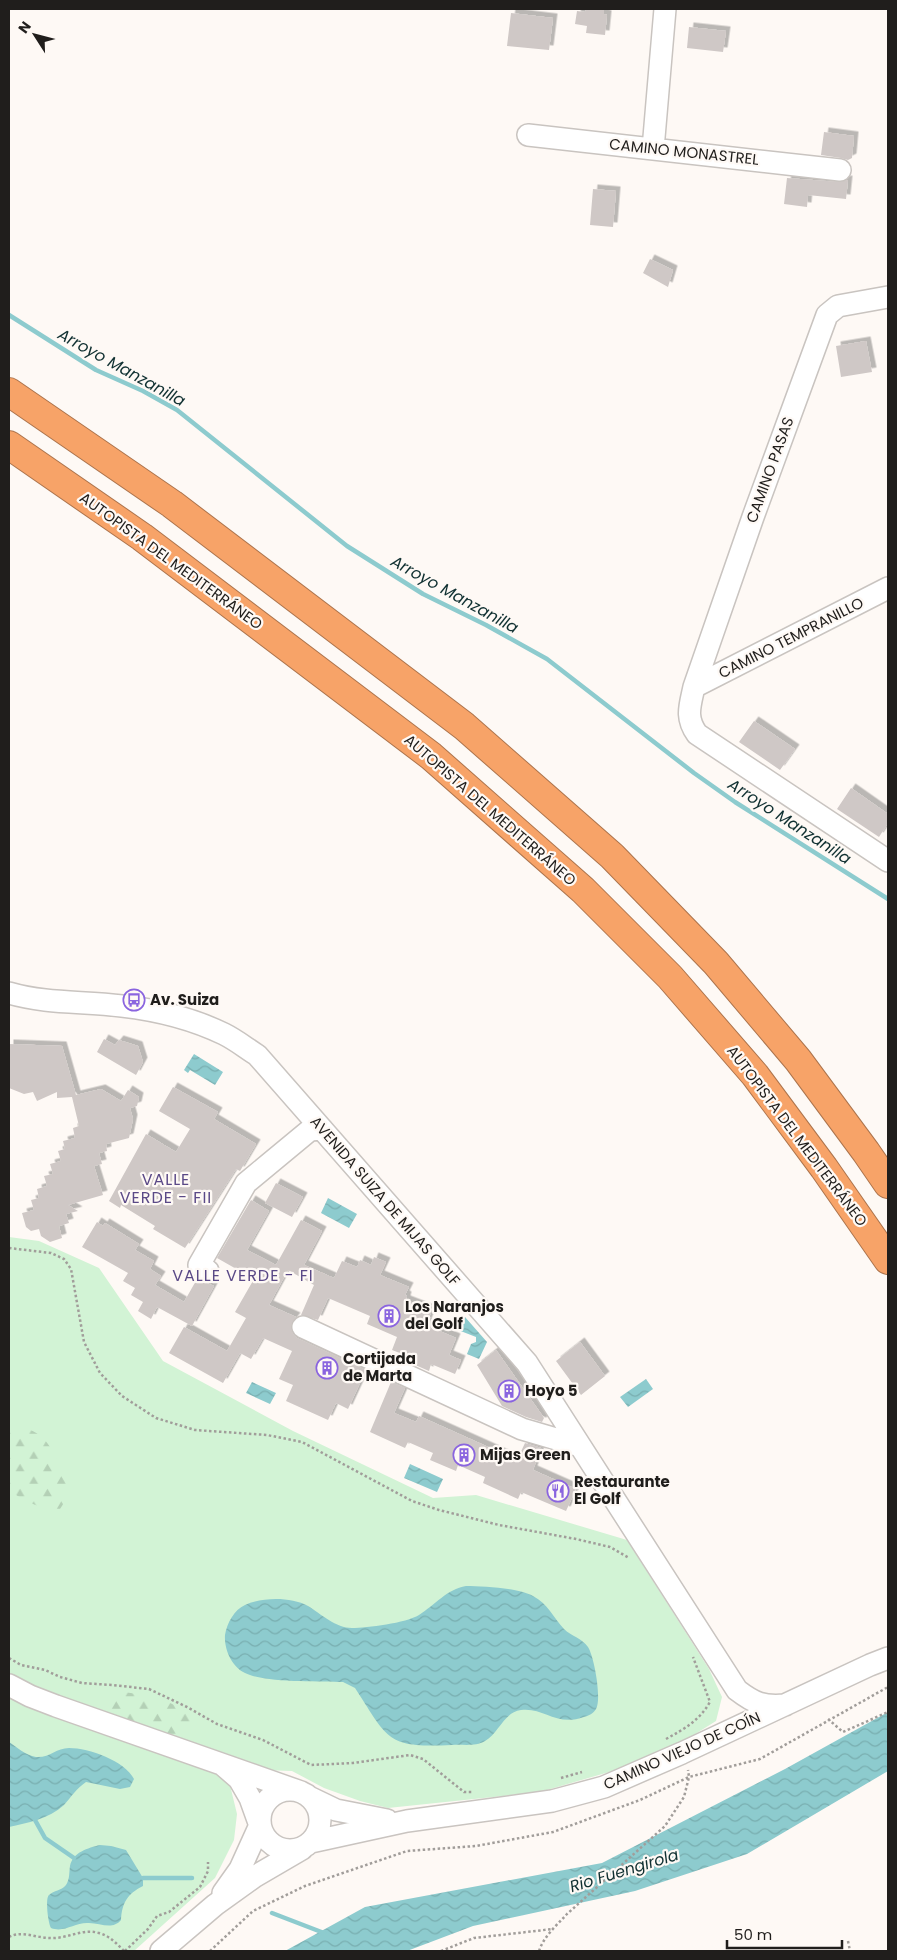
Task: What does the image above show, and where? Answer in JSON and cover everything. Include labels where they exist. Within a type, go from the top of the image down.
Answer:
[{"type":"highway","points":[[9,392],[172,504],[464,726],[612,856],[716,963],[798,1060],[888,1184]]},
{"type":"highway","name":"AUTOPISTA DEL MEDITERRÁNEO","points":[[9,445],[142,537],[431,756],[582,890],[670,977],[755,1075],[824,1168],[888,1260]]},
{"type":"street","points":[[653,149],[666,9]]},
{"type":"street","name":"CAMINO MONASTREL","points":[[528,135],[840,170]]},
{"type":"street","name":"CAMINO PASAS","points":[[888,297],[838,306],[827,315],[753,517],[694,687],[688,714],[691,726],[697,734],[888,861]]},
{"type":"street","name":"CAMINO TEMPRANILLO","points":[[694,687],[888,588]]},
{"type":"street","name":"AVENIDA SUIZA DE MIJAS GOLF","points":[[9,992],[28,999],[121,1006],[184,1018],[225,1034],[256,1055],[527,1363],[737,1690],[759,1704],[771,1706],[785,1705]]},
{"type":"street","points":[[208,1271],[198,1265],[246,1183],[310,1130],[322,1128]]},
{"type":"street","points":[[303,1327],[522,1429],[580,1446]]},
{"type":"street","name":"CAMINO VIEJO DE COÍN","points":[[161,1951],[215,1905],[254,1877],[307,1845],[407,1821],[552,1802],[604,1786],[682,1754],[888,1658]]},
{"type":"street","name":"CAMINO VIEJO DE COÍN","points":[[9,1685],[56,1706],[305,1794],[336,1810],[374,1819],[407,1821]]},
{"type":"street","points":[[713,1739],[734,1720],[738,1713],[737,1690]]},
{"type":"street","points":[[220,1763],[239,1779],[250,1798],[259,1824],[267,1840],[274,1847],[294,1850],[307,1845],[317,1833],[320,1824],[316,1804],[305,1794],[291,1790],[281,1791],[265,1803],[260,1812],[259,1824]]},
{"type":"street","name":"CAMINO VIEJO DE COÍN","points":[[215,1905],[240,1869],[259,1824]]},
{"type":"path","points":[[9,1248],[51,1253],[64,1259],[72,1269],[84,1342],[100,1373],[122,1396],[156,1418],[195,1430],[267,1435],[302,1442],[412,1501],[499,1525],[610,1547],[628,1557],[634,1565]]},
{"type":"path","points":[[664,1740],[690,1726],[703,1713],[710,1702],[692,1656]]},
{"type":"path","points":[[9,1658],[21,1665],[45,1670],[60,1677],[82,1683],[112,1684],[149,1689],[217,1724],[263,1740],[311,1765],[354,1763],[410,1755],[423,1759],[464,1792],[476,1792]]},
{"type":"path","points":[[828,1720],[843,1732],[888,1712]]},
{"type":"path","points":[[539,1951],[541,1944],[553,1929],[665,1826],[684,1797],[690,1777],[682,1754]]},
{"type":"path","points":[[554,1781],[572,1774],[587,1772]]},
{"type":"path","points":[[9,1936],[16,1933],[49,1939],[67,1938],[81,1931],[98,1933],[112,1939],[125,1951],[148,1929],[157,1916],[169,1912],[200,1887],[208,1871],[208,1862]]},
{"type":"path","points":[[442,1951],[474,1938],[553,1929]]},
{"type":"path","points":[[848,1941],[850,1951]]},
{"type":"green space","points":[[9,1237],[39,1241],[99,1268],[163,1361],[293,1431],[433,1498],[476,1495],[627,1540],[709,1669],[722,1697],[716,1721],[684,1741],[623,1768],[540,1792],[388,1808],[360,1801],[324,1788],[292,1771],[262,1770],[229,1781],[237,1814],[234,1840],[215,1878],[134,1951],[9,1951]]},
{"type":"green space","points":[[17,1424],[42,1437],[56,1457],[69,1495],[60,1509],[39,1506],[9,1491],[9,1427]]},
{"type":"green space","points":[[116,1691],[157,1698],[178,1706],[191,1720],[190,1734],[176,1739],[126,1721],[114,1713],[109,1706],[110,1695]]},
{"type":"water","points":[[194,1054],[223,1072],[215,1085],[190,1070],[188,1073],[184,1070]]},
{"type":"water","points":[[328,1198],[357,1214],[349,1228],[321,1213]]},
{"type":"water","points":[[465,1317],[487,1342],[479,1359],[467,1354],[471,1344],[476,1342],[476,1337],[458,1330]]},
{"type":"water","points":[[646,1379],[653,1389],[628,1407],[620,1397]]},
{"type":"water","points":[[252,1382],[276,1393],[270,1404],[246,1393]]},
{"type":"water","points":[[410,1464],[443,1479],[437,1492],[404,1478]]},
{"type":"water","points":[[466,1586],[510,1589],[527,1593],[538,1599],[564,1629],[586,1644],[593,1659],[598,1687],[598,1704],[596,1709],[584,1717],[566,1720],[537,1711],[521,1710],[510,1715],[490,1737],[481,1743],[469,1745],[414,1745],[401,1742],[383,1730],[355,1688],[343,1682],[278,1680],[254,1676],[236,1667],[227,1652],[225,1635],[227,1626],[241,1607],[252,1602],[268,1599],[294,1601],[308,1606],[340,1626],[359,1628],[386,1625],[413,1618],[453,1590]]},
{"type":"water","name":"Rio Fuengirola","points":[[888,1712],[888,1771],[747,1854],[635,1891],[473,1926],[407,1951],[285,1951],[365,1907],[602,1863],[785,1769]]},
{"type":"water","points":[[9,1742],[25,1753],[36,1757],[45,1756],[64,1748],[86,1750],[115,1761],[129,1772],[134,1779],[130,1787],[120,1789],[86,1782],[64,1805],[52,1814],[38,1820],[9,1827]]},
{"type":"water","points":[[100,1845],[126,1850],[143,1878],[143,1886],[133,1892],[126,1900],[121,1920],[114,1925],[87,1923],[65,1929],[51,1928],[47,1911],[49,1895],[66,1885],[74,1857],[86,1849]]},
{"type":"building","points":[[586,9],[604,9],[604,14],[607,15],[605,35],[586,33],[587,26],[575,24],[577,11],[585,12]]},
{"type":"building","points":[[511,13],[553,18],[549,50],[507,46]]},
{"type":"building","points":[[689,27],[726,31],[723,52],[687,48]]},
{"type":"building","points":[[824,132],[854,136],[852,158],[848,160],[821,155]]},
{"type":"building","points":[[787,178],[839,182],[848,180],[846,199],[808,195],[807,207],[784,204]]},
{"type":"building","points":[[593,189],[616,191],[613,227],[590,225]]},
{"type":"building","points":[[650,259],[673,270],[668,287],[643,273]]},
{"type":"building","points":[[866,341],[872,372],[841,377],[836,346]]},
{"type":"building","points":[[754,721],[795,749],[780,770],[739,742]]},
{"type":"building","points":[[851,788],[888,814],[888,823],[879,837],[837,809]]},
{"type":"building","points":[[104,1039],[115,1045],[119,1040],[138,1046],[143,1062],[136,1075],[97,1052]]},
{"type":"building","points":[[9,1044],[62,1046],[76,1095],[101,1089],[121,1101],[128,1090],[139,1097],[137,1106],[130,1108],[133,1119],[129,1138],[106,1144],[107,1151],[99,1153],[102,1164],[94,1166],[103,1195],[68,1205],[78,1211],[66,1214],[69,1223],[59,1226],[62,1238],[50,1242],[41,1236],[39,1229],[31,1231],[26,1227],[22,1213],[34,1210],[31,1200],[39,1198],[37,1189],[47,1186],[44,1176],[53,1174],[50,1164],[61,1161],[58,1151],[65,1149],[63,1141],[75,1138],[73,1128],[79,1126],[72,1097],[57,1098],[57,1092],[37,1101],[33,1092],[24,1094],[9,1088]]},
{"type":"building","points":[[173,1087],[218,1112],[214,1119],[256,1144],[240,1171],[236,1169],[185,1248],[153,1229],[155,1226],[121,1205],[120,1208],[109,1201],[146,1134],[176,1152],[190,1129],[159,1111]]},
{"type":"building","points":[[276,1183],[303,1197],[292,1217],[265,1203]]},
{"type":"building","points":[[251,1200],[269,1211],[247,1250],[276,1265],[301,1220],[322,1231],[304,1265],[334,1278],[342,1261],[357,1267],[360,1260],[371,1265],[374,1257],[386,1262],[380,1275],[409,1287],[405,1295],[407,1296],[406,1300],[432,1310],[427,1323],[431,1325],[430,1327],[456,1338],[449,1355],[461,1360],[455,1374],[431,1364],[429,1371],[413,1364],[415,1359],[392,1350],[397,1337],[367,1324],[370,1316],[328,1298],[318,1320],[301,1315],[314,1285],[288,1270],[269,1305],[296,1317],[292,1322],[291,1329],[297,1338],[366,1370],[348,1409],[336,1403],[328,1420],[286,1401],[293,1385],[279,1379],[292,1351],[263,1338],[251,1359],[240,1353],[223,1383],[169,1353],[184,1327],[227,1351],[246,1318],[235,1312],[254,1279],[217,1258]]},
{"type":"building","points":[[97,1222],[103,1226],[105,1223],[139,1244],[135,1250],[154,1261],[150,1269],[161,1276],[155,1285],[184,1302],[197,1279],[214,1286],[192,1326],[157,1307],[151,1319],[138,1311],[143,1302],[131,1295],[135,1288],[123,1281],[128,1273],[82,1247]]},
{"type":"building","points":[[580,1342],[605,1376],[581,1395],[556,1361]]},
{"type":"building","name":"Hoyo 5","points":[[496,1350],[544,1418],[542,1422],[502,1406],[477,1365]]},
{"type":"building","name":"Mijas Green","points":[[391,1382],[405,1388],[394,1413],[416,1422],[419,1416],[517,1460],[525,1443],[541,1448],[533,1470],[576,1489],[566,1511],[521,1492],[518,1499],[483,1483],[485,1477],[458,1465],[456,1471],[430,1460],[433,1453],[408,1442],[405,1448],[370,1432]]},
{"type":"waterway","name":"Arroyo Manzanilla","points":[[9,315],[96,370],[143,391],[177,410],[347,546],[423,594],[486,625],[547,659],[694,773],[735,802],[888,899]]},
{"type":"waterway","points":[[35,1820],[45,1838],[74,1858]]},
{"type":"waterway","points":[[143,1878],[192,1878]]},
{"type":"waterway","points":[[272,1913],[324,1933]]},
{"type":"place","name":"Av. Suiza","points":[[134,1000]]},
{"type":"place","name":"Los Naranjos del Golf","points":[[389,1316]]},
{"type":"place","name":"Cortijada de Marta","points":[[327,1368]]},
{"type":"place","name":"Hoyo 5","points":[[509,1391]]},
{"type":"place","name":"Mijas Green","points":[[464,1455]]},
{"type":"place","name":"Restaurante El Golf","points":[[558,1491]]},
{"type":"district","name":"VALLE VERDE - FII","points":[[166,1188]]},
{"type":"district","name":"VALLE VERDE - FI","points":[[243,1275]]}]
